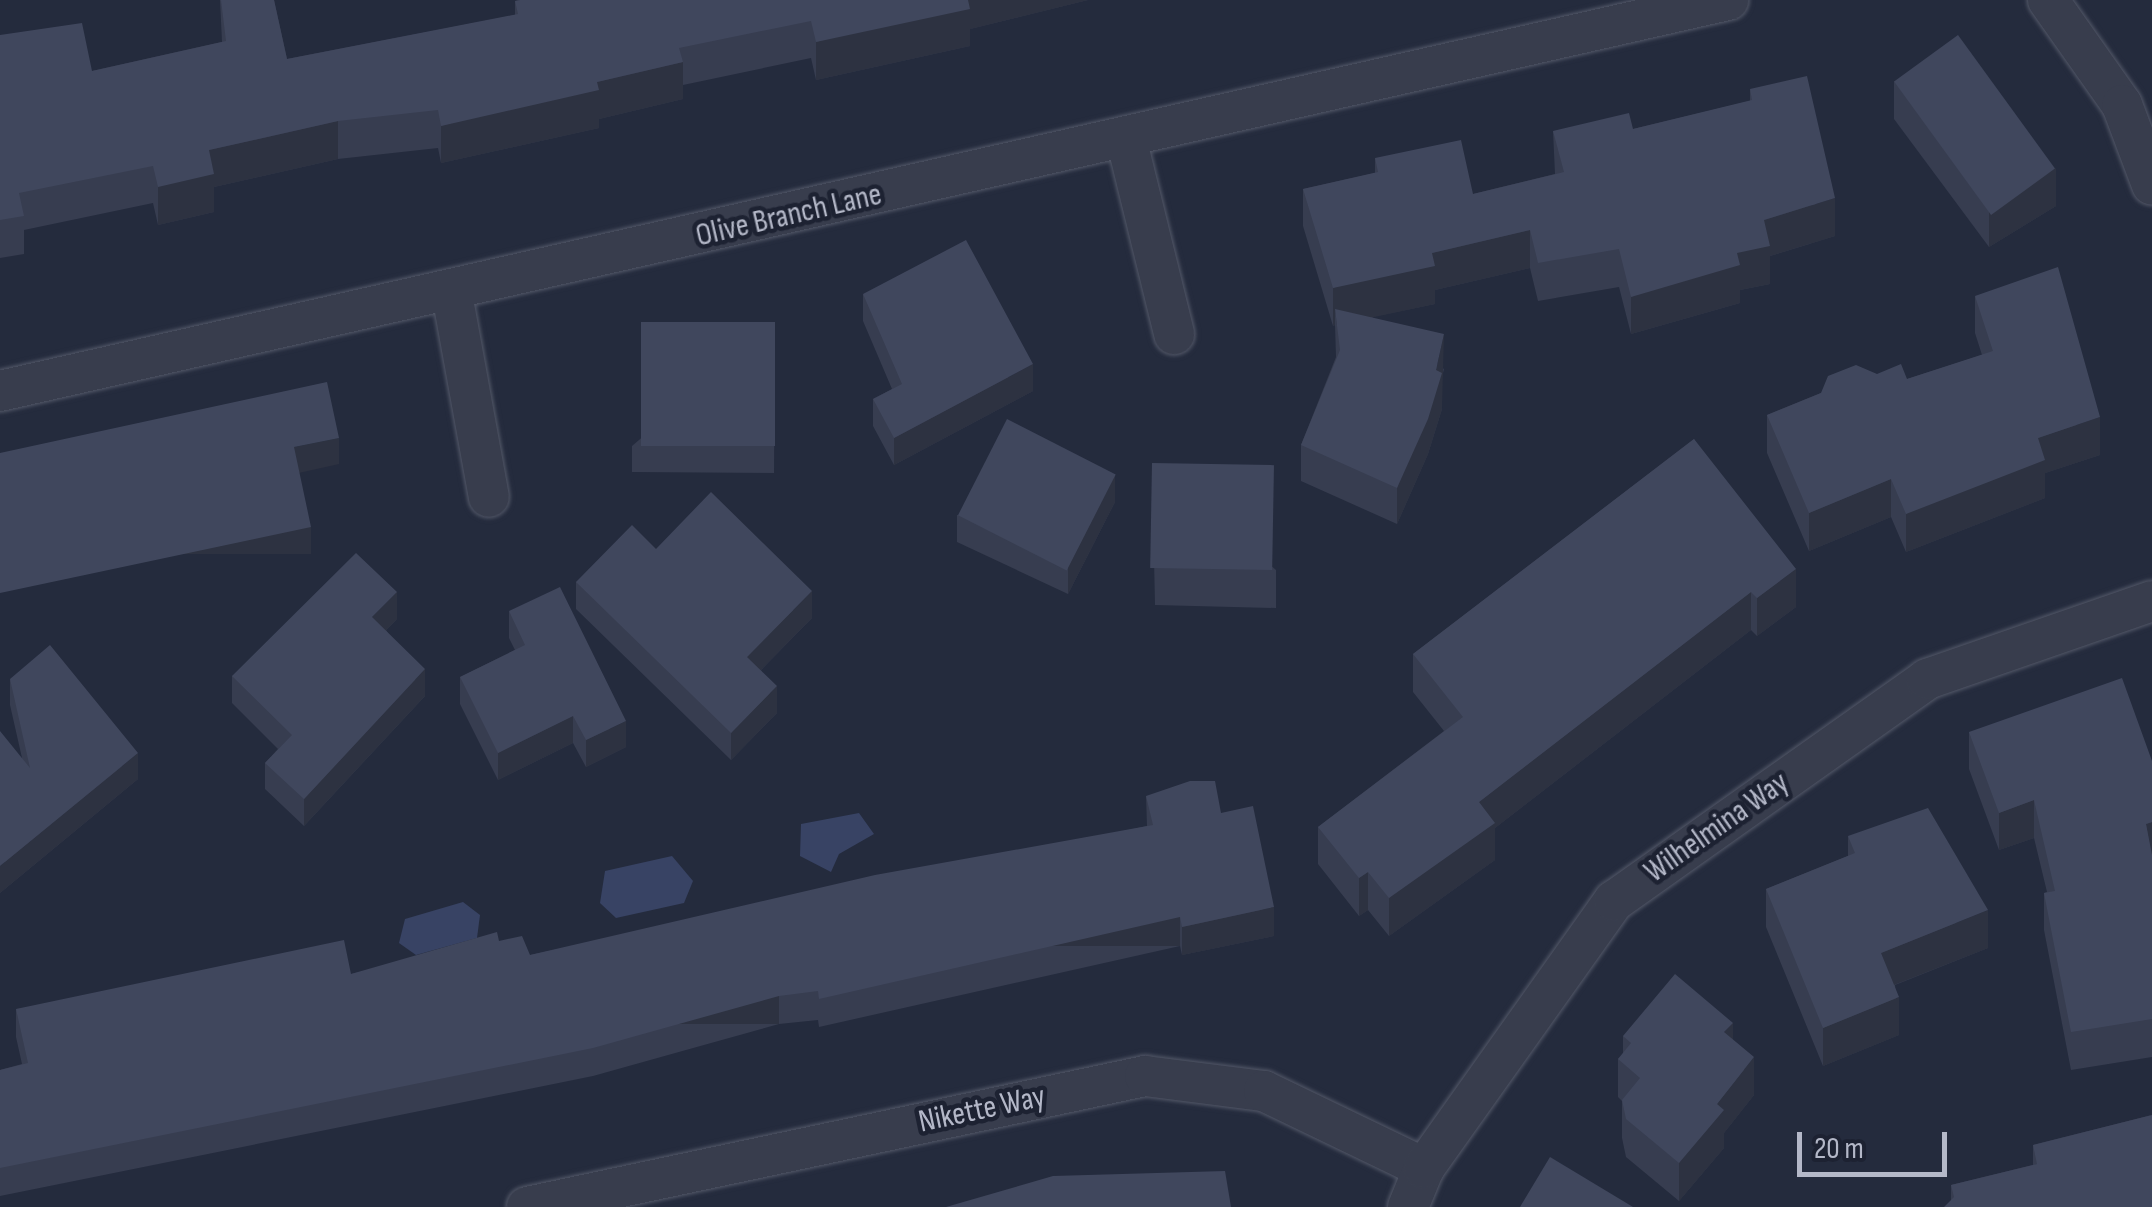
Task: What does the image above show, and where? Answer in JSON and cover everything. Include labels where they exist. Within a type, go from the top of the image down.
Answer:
[{"type":"street","name":"Olive Branch Lane","points":[[0,391],[452,294],[1728,0]]},
{"type":"street","points":[[2048,0],[2122,105],[2152,185]]},
{"type":"street","points":[[1126,138],[1174,334]]},
{"type":"street","points":[[452,294],[490,496]]},
{"type":"street","name":"Wilhelmina Way","points":[[1408,1207],[1424,1168],[1614,901],[1927,679],[2152,601]]},
{"type":"street","name":"Nikette Way","points":[[527,1207],[1145,1076],[1264,1091],[1424,1168]]},
{"type":"water","points":[[859,813],[874,834],[839,854],[831,872],[800,856],[801,824]]},
{"type":"water","points":[[672,856],[693,881],[684,903],[616,918],[600,903],[605,871]]},
{"type":"water","points":[[463,902],[480,915],[477,938],[416,955],[399,943],[405,919]]},
{"type":"building","points":[[221,0],[274,0],[287,59],[518,14],[515,1],[520,0],[968,0],[970,9],[816,42],[811,21],[679,48],[683,62],[597,82],[599,90],[441,126],[438,110],[338,121],[209,150],[214,174],[158,187],[153,166],[19,193],[24,216],[0,220],[0,35],[82,23],[92,71],[226,41]]},
{"type":"building","points":[[1958,35],[2055,168],[1991,215],[1894,81]]},
{"type":"building","points":[[1807,76],[1835,198],[1764,220],[1770,246],[1737,253],[1740,265],[1631,297],[1619,249],[1538,263],[1530,230],[1432,253],[1435,266],[1333,288],[1303,189],[1378,172],[1375,158],[1461,140],[1473,194],[1564,172],[1553,131],[1629,113],[1633,129],[1752,100],[1750,89]]},
{"type":"building","points":[[966,240],[1033,364],[894,438],[873,399],[902,384],[863,294]]},
{"type":"building","points":[[2058,267],[2100,417],[2038,438],[2045,460],[1906,514],[1891,479],[1809,513],[1767,415],[1821,393],[1828,376],[1856,365],[1877,374],[1901,364],[1907,379],[1993,351],[1975,296]]},
{"type":"building","points":[[1335,309],[1444,334],[1436,370],[1442,373],[1428,419],[1397,488],[1301,445],[1340,350]]},
{"type":"building","points":[[641,322],[775,322],[775,446],[641,446]]},
{"type":"building","points":[[327,382],[339,438],[294,447],[311,527],[0,593],[0,453]]},
{"type":"building","points":[[1007,419],[1116,474],[1067,571],[958,515]]},
{"type":"building","points":[[1694,439],[1796,569],[1757,598],[1751,592],[1479,802],[1495,823],[1389,898],[1368,872],[1359,878],[1318,827],[1463,717],[1413,654]]},
{"type":"building","points":[[1152,463],[1274,465],[1272,570],[1150,568]]},
{"type":"building","points":[[711,492],[812,591],[747,657],[777,686],[731,733],[576,582],[632,525],[656,549]]},
{"type":"building","points":[[356,553],[397,592],[372,617],[425,669],[304,799],[265,763],[292,735],[232,676]]},
{"type":"building","points":[[560,587],[626,721],[586,740],[573,716],[498,753],[460,677],[525,645],[509,611]]},
{"type":"building","points":[[50,645],[138,753],[0,866],[0,731],[30,768],[10,679]]},
{"type":"building","points":[[2122,678],[2152,761],[2152,822],[2146,824],[2152,855],[2152,1019],[2071,1032],[2044,893],[2055,891],[2034,800],[1999,813],[1969,732]]},
{"type":"building","points":[[1190,781],[1215,781],[1221,813],[1253,806],[1274,907],[1182,927],[1180,917],[819,999],[818,991],[779,996],[593,1048],[0,1168],[0,1070],[28,1063],[16,1009],[344,940],[351,974],[497,932],[499,941],[522,936],[530,955],[875,875],[1153,825],[1146,796]]},
{"type":"building","points":[[1928,808],[1988,910],[1881,953],[1899,997],[1823,1028],[1766,889],[1855,853],[1848,836]]},
{"type":"building","points":[[1675,974],[1733,1023],[1724,1032],[1754,1057],[1717,1104],[1724,1110],[1679,1163],[1626,1119],[1622,1100],[1640,1078],[1618,1059],[1631,1043],[1623,1036]]},
{"type":"building","points":[[2152,1115],[2152,1207],[1944,1207],[1954,1197],[1951,1185],[2037,1164],[2033,1145]]},
{"type":"building","points":[[1550,1157],[1633,1207],[1520,1207]]},
{"type":"building","points":[[1225,1171],[1231,1207],[946,1207],[1053,1176]]}]
